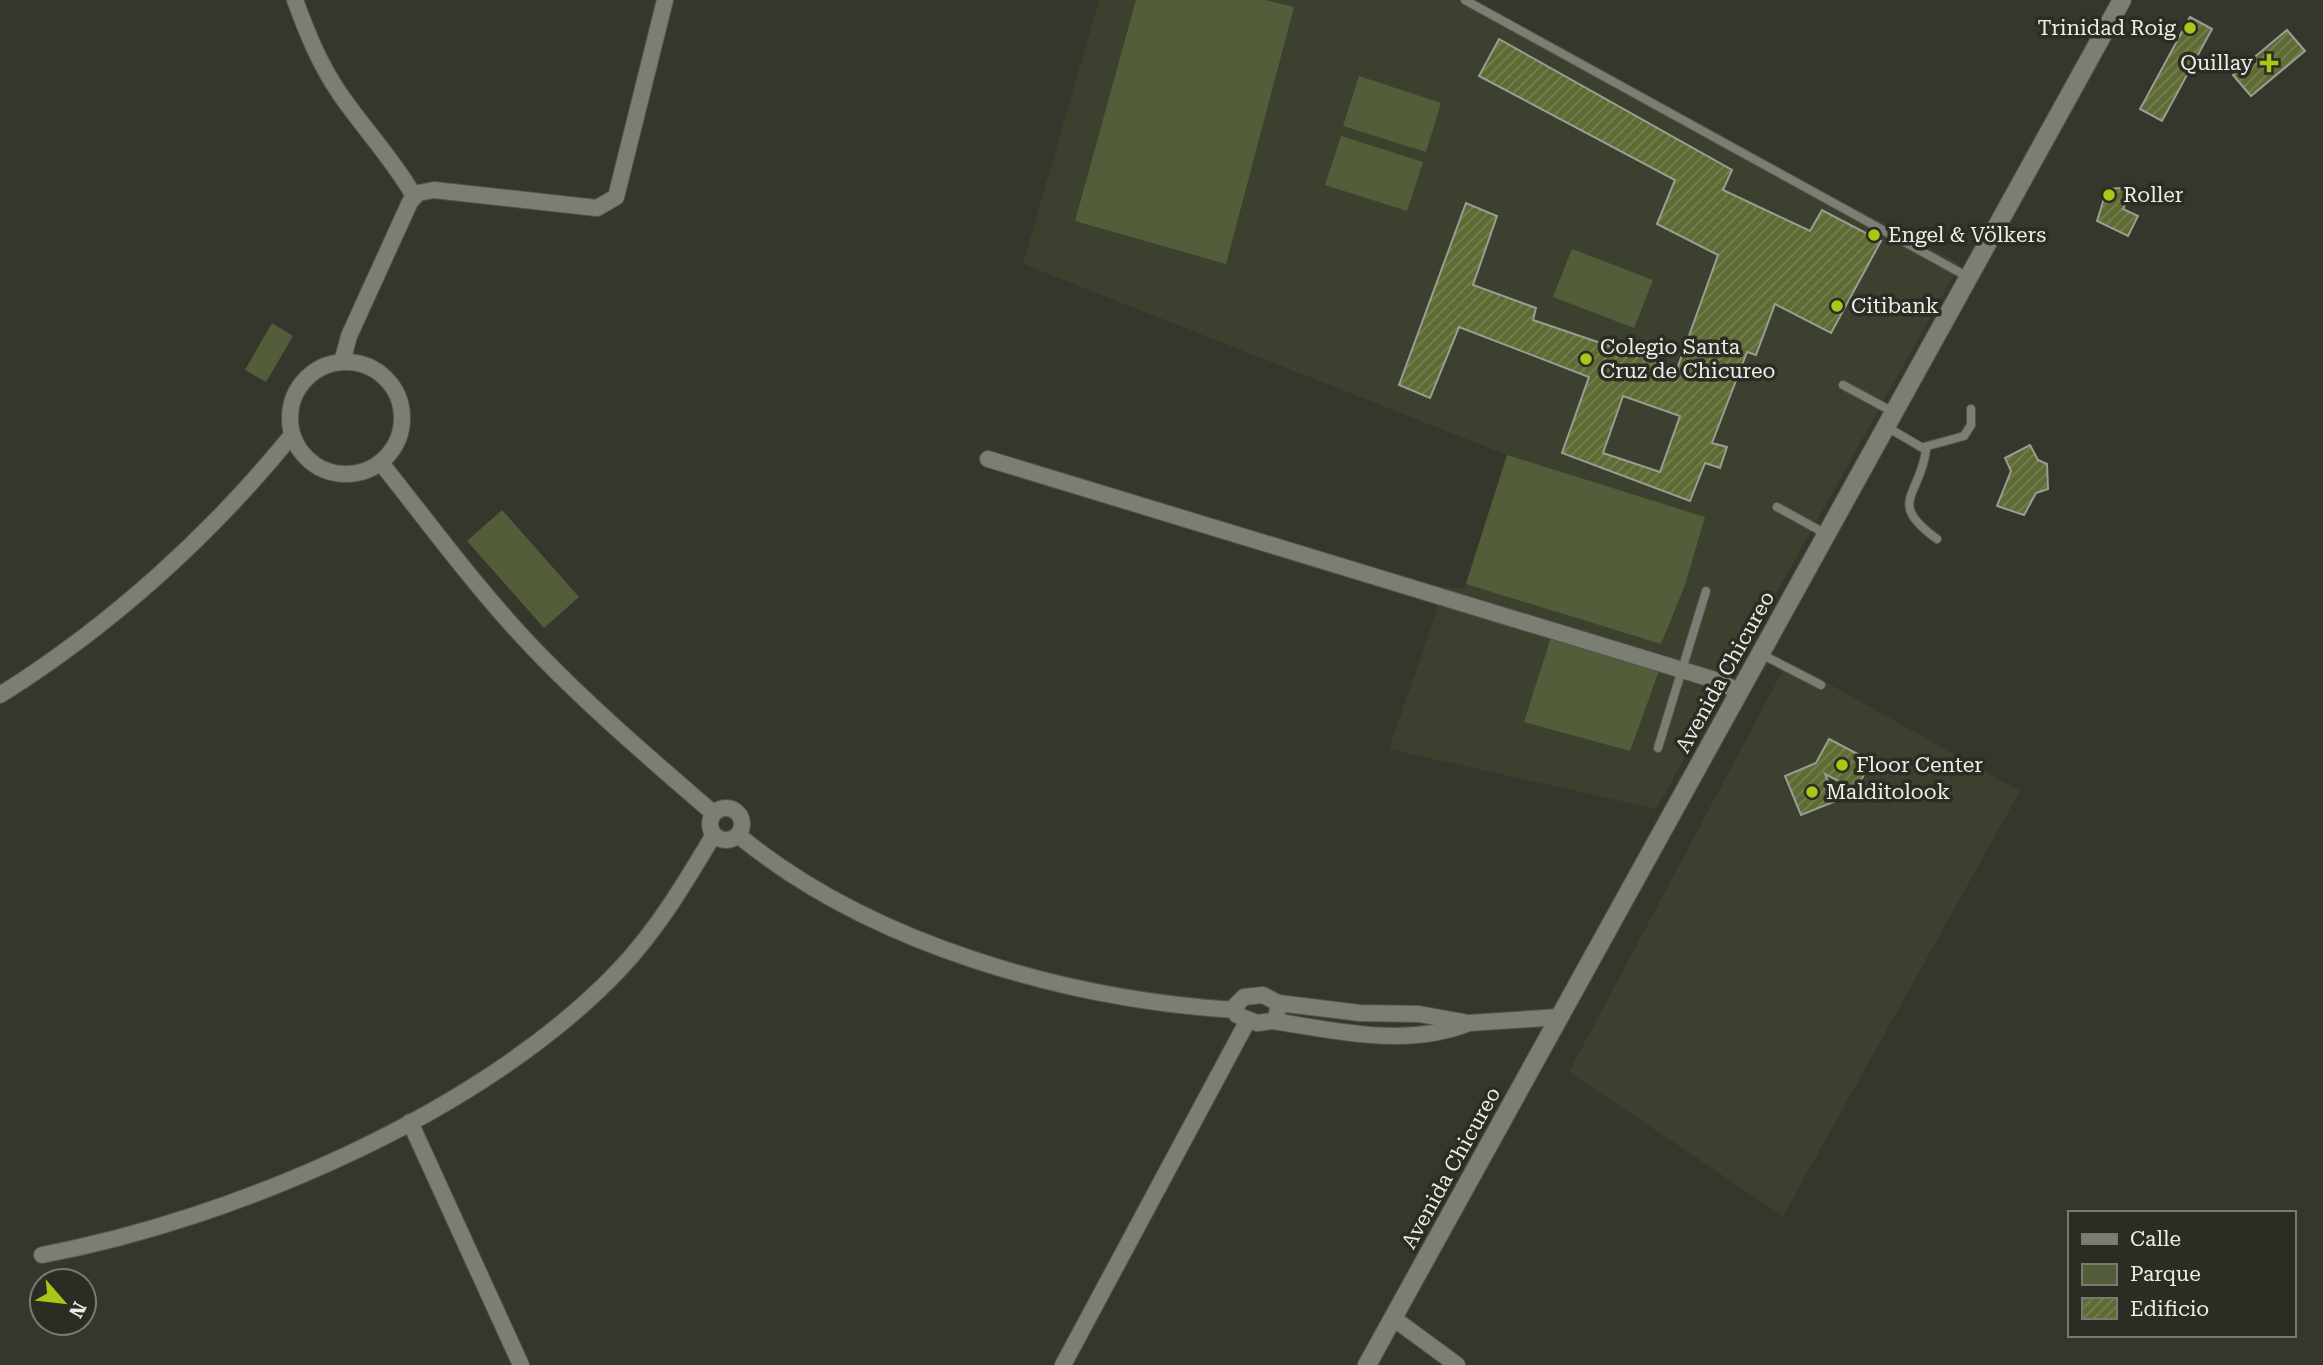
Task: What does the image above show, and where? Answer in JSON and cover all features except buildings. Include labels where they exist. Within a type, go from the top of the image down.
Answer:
[{"type":"main road","name":"Avenida Chicureo","points":[[1367,1365],[2122,0]]},
{"type":"street","points":[[295,0],[327,73],[352,111],[395,163],[414,196]]},
{"type":"street","points":[[342,362],[349,336],[414,196],[422,191],[434,190],[590,207],[610,203],[619,190],[665,0]]},
{"type":"street","points":[[342,362],[361,364],[379,372],[392,386],[401,403],[401,431],[394,449],[381,463],[351,475],[329,472],[302,454],[292,435],[290,415],[300,386],[314,372],[342,362]]},
{"type":"street","points":[[0,695],[119,609],[220,516],[292,435]]},
{"type":"street","points":[[988,459],[1681,670],[1740,692]]},
{"type":"street","points":[[381,463],[462,566],[536,651],[613,725],[713,813]]},
{"type":"street","points":[[723,808],[739,814],[742,824],[738,835],[729,841],[713,835],[709,824],[713,813],[723,808]]},
{"type":"street","points":[[42,1255],[122,1238],[229,1204],[320,1167],[411,1122],[519,1053],[594,995],[663,916],[713,835]]},
{"type":"street","points":[[738,835],[782,869],[827,895],[944,947],[1021,973],[1102,993],[1380,1036],[1418,1037],[1469,1023],[1559,1017]]},
{"type":"street","points":[[1063,1365],[1242,1016],[1239,1002],[1250,995],[1268,996],[1278,1003],[1360,1013],[1419,1014],[1469,1023]]},
{"type":"street","points":[[1273,1021],[1277,1015],[1278,1003]]},
{"type":"street","points":[[411,1122],[521,1365]]},
{"type":"street","points":[[1394,1318],[1457,1365]]},
{"type":"lane","points":[[1465,0],[1970,278]]},
{"type":"lane","points":[[1843,386],[1924,447]]},
{"type":"lane","points":[[1924,447],[1964,436],[1971,425],[1971,409]]},
{"type":"lane","points":[[1924,447],[1924,465],[1908,504],[1911,517],[1937,538]]},
{"type":"lane","points":[[1777,507],[1828,534]]},
{"type":"lane","points":[[1658,748],[1706,591]]},
{"type":"lane","points":[[1761,654],[1821,685]]},
{"type":"shaded area","name":"Colegio Santa Cruz de Chicureo","points":[[1099,0],[1464,0],[1960,264],[1656,809],[1389,749],[1445,587],[1464,588],[1507,455],[1023,264]]},
{"type":"shaded area","points":[[1788,661],[2020,791],[1783,1216],[1569,1072]]},
{"type":"green space","points":[[1136,0],[1265,0],[1294,7],[1226,264],[1075,221]]},
{"type":"green space","points":[[1359,76],[1441,103],[1426,152],[1343,126]]},
{"type":"green space","points":[[1341,136],[1423,162],[1407,211],[1325,185]]},
{"type":"green space","points":[[1572,249],[1653,280],[1634,328],[1553,297]]},
{"type":"green space","points":[[272,323],[293,336],[266,382],[245,370]]},
{"type":"green space","points":[[1507,455],[1705,517],[1685,585],[1661,644],[1466,584]]},
{"type":"green space","points":[[502,510],[579,597],[544,628],[467,541]]},
{"type":"green space","points":[[1552,634],[1660,668],[1630,751],[1524,722]]},
{"type":"place","name":"Trinidad Roig","points":[[2190,28]]},
{"type":"place","name":"Quillay","points":[[2269,63]]},
{"type":"place","name":"Roller","points":[[2109,195]]},
{"type":"place","name":"Engel & Völkers","points":[[1874,235]]},
{"type":"place","name":"Citibank","points":[[1837,306]]},
{"type":"place","name":"Colegio Santa Cruz de Chicureo","points":[[1586,359]]},
{"type":"place","name":"Floor Center","points":[[1842,765]]},
{"type":"place","name":"Malditolook","points":[[1812,792]]}]
